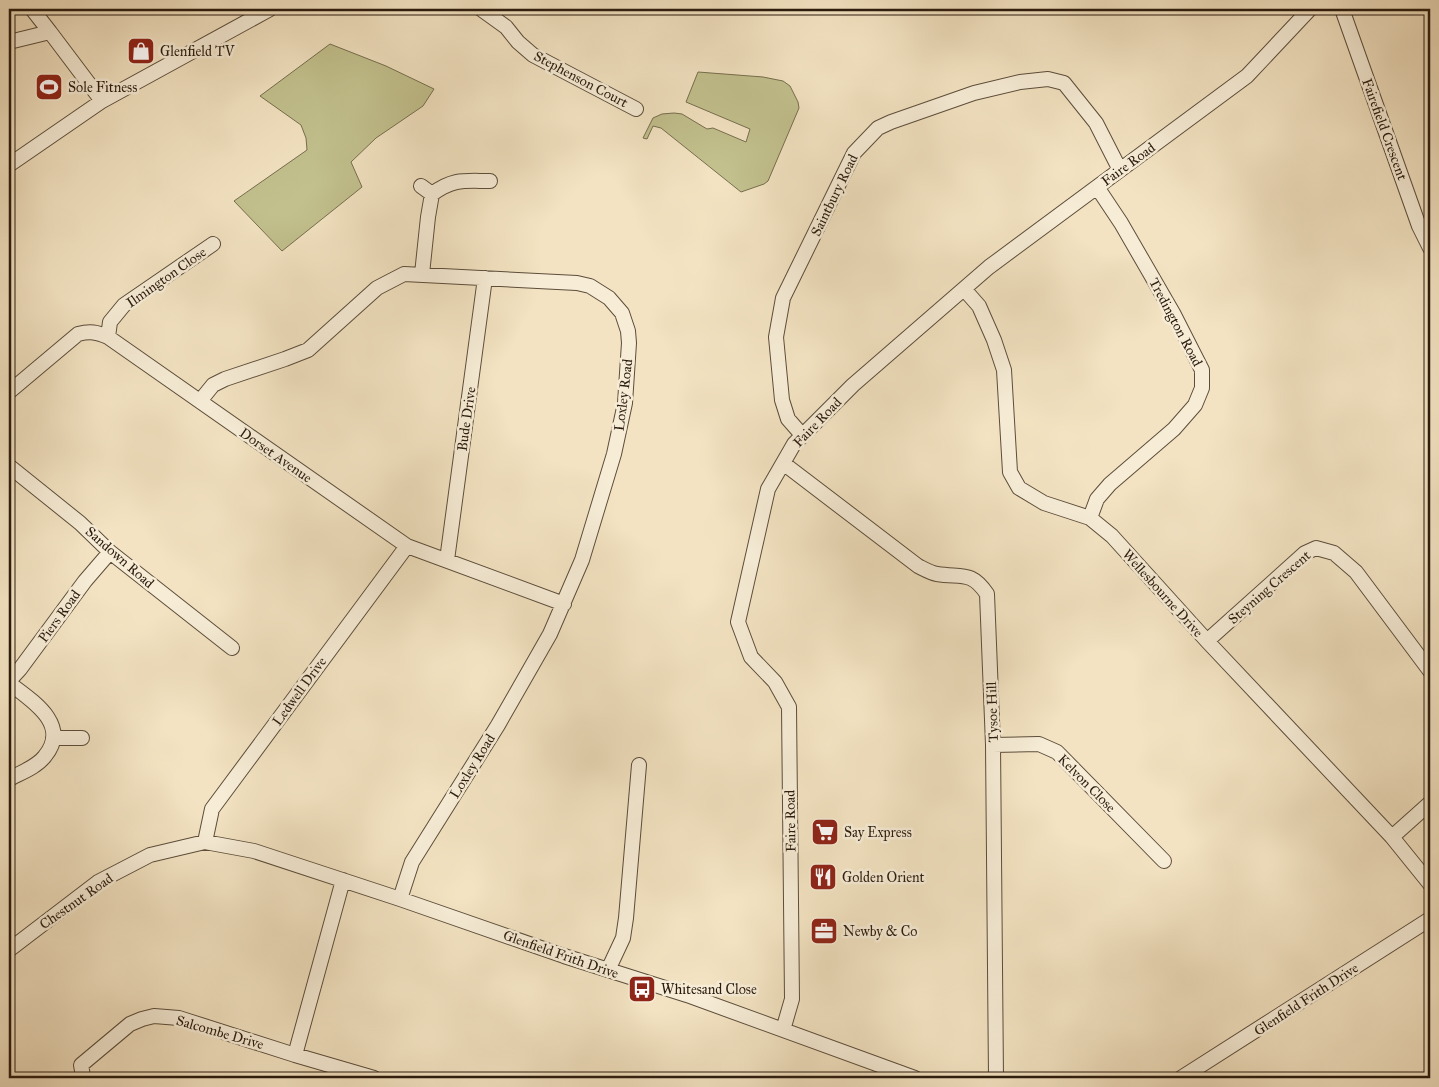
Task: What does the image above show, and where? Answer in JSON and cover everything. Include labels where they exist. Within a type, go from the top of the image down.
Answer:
[{"type":"street","points":[[32,9],[102,101]]},
{"type":"street","points":[[9,165],[102,101],[270,9]]},
{"type":"street","name":"Stephenson Court","points":[[481,9],[506,27],[518,42],[533,55],[636,109]]},
{"type":"street","name":"Faire Road","points":[[783,1030],[792,999],[789,707],[775,682],[751,657],[738,622],[768,489],[794,444],[853,385],[990,267],[1247,76],[1310,9]]},
{"type":"street","name":"Fairefield Crescent","points":[[1342,9],[1419,226],[1430,248]]},
{"type":"street","points":[[9,42],[50,32]]},
{"type":"street","name":"Saintbury Road","points":[[802,435],[788,419],[782,400],[776,337],[783,298],[854,153],[878,128],[974,93],[1020,82],[1048,79],[1064,83],[1096,123],[1120,170]]},
{"type":"street","points":[[422,274],[428,217],[427,190],[441,188],[457,181],[490,181]]},
{"type":"street","name":"Tredington Road","points":[[1090,518],[1097,499],[1110,484],[1174,429],[1195,405],[1202,388],[1202,370],[1173,313],[1121,223],[1097,187]]},
{"type":"street","name":"Ilmington Close","points":[[108,337],[110,322],[124,305],[213,244]]},
{"type":"street","name":"Loxley Road","points":[[200,401],[213,385],[225,379],[308,350],[377,288],[404,274],[577,283],[600,291],[622,313],[628,331],[629,356],[625,403],[614,454],[582,560],[550,634],[498,725],[412,862],[400,898]]},
{"type":"street","name":"Bude Drive","points":[[447,560],[485,278]]},
{"type":"street","name":"Wellesbourne Drive","points":[[964,289],[979,306],[994,340],[1004,370],[1010,472],[1019,488],[1044,503],[1090,518],[1112,536],[1207,641],[1392,837],[1430,884]]},
{"type":"street","name":"Dorset Avenue","points":[[9,392],[78,334],[92,332],[108,337],[407,546],[564,604]]},
{"type":"street","name":"Tysoe Hill","points":[[783,463],[918,566],[935,574],[964,575],[981,584],[988,594],[993,745],[996,1078]]},
{"type":"street","name":"Sandown Road","points":[[9,466],[80,523],[110,552],[232,648]]},
{"type":"street","name":"Ledwell Drive","points":[[205,842],[212,810],[407,546]]},
{"type":"street","name":"Steyning Crescent","points":[[1207,641],[1305,553],[1316,548],[1334,553],[1356,572],[1430,671]]},
{"type":"street","name":"Piers Road","points":[[53,738],[50,723],[45,713],[37,704],[9,682],[85,581],[110,552]]},
{"type":"street","points":[[9,779],[45,757],[53,738],[86,739]]},
{"type":"street","name":"Kelvon Close","points":[[993,745],[1039,744],[1057,752],[1164,861]]},
{"type":"street","points":[[608,970],[623,938],[639,765]]},
{"type":"street","points":[[1392,837],[1430,803]]},
{"type":"street","name":"Glenfield Frith Drive","points":[[205,842],[254,850],[400,898],[608,970],[687,995],[915,1078]]},
{"type":"street","name":"Chestnut Road","points":[[9,950],[98,882],[150,855],[205,842]]},
{"type":"street","points":[[295,1055],[343,880]]},
{"type":"street","name":"Glenfield Frith Drive","points":[[1181,1078],[1430,919]]},
{"type":"street","name":"Salcombe Drive","points":[[83,1076],[81,1065],[130,1024],[154,1016],[179,1018],[374,1078]]},
{"type":"shaded area","points":[[330,44],[386,66],[434,89],[423,106],[376,138],[351,162],[362,187],[282,251],[234,201],[307,150],[306,138],[301,125],[260,96]]},
{"type":"shaded area","points":[[698,72],[763,77],[783,81],[790,86],[799,108],[768,181],[764,184],[741,192],[661,128],[653,126],[647,139],[643,138],[653,118],[662,114],[674,113],[682,114],[707,129],[713,128],[746,142],[750,129],[686,102]]},
{"type":"place","name":"Glenfield TV","points":[[141,51]]},
{"type":"place","name":"Sole Fitness","points":[[49,87]]},
{"type":"place","name":"Say Express","points":[[825,832]]},
{"type":"place","name":"Golden Orient","points":[[823,877]]},
{"type":"place","name":"Newby & Co","points":[[824,931]]},
{"type":"place","name":"Whitesand Close","points":[[642,989]]}]
